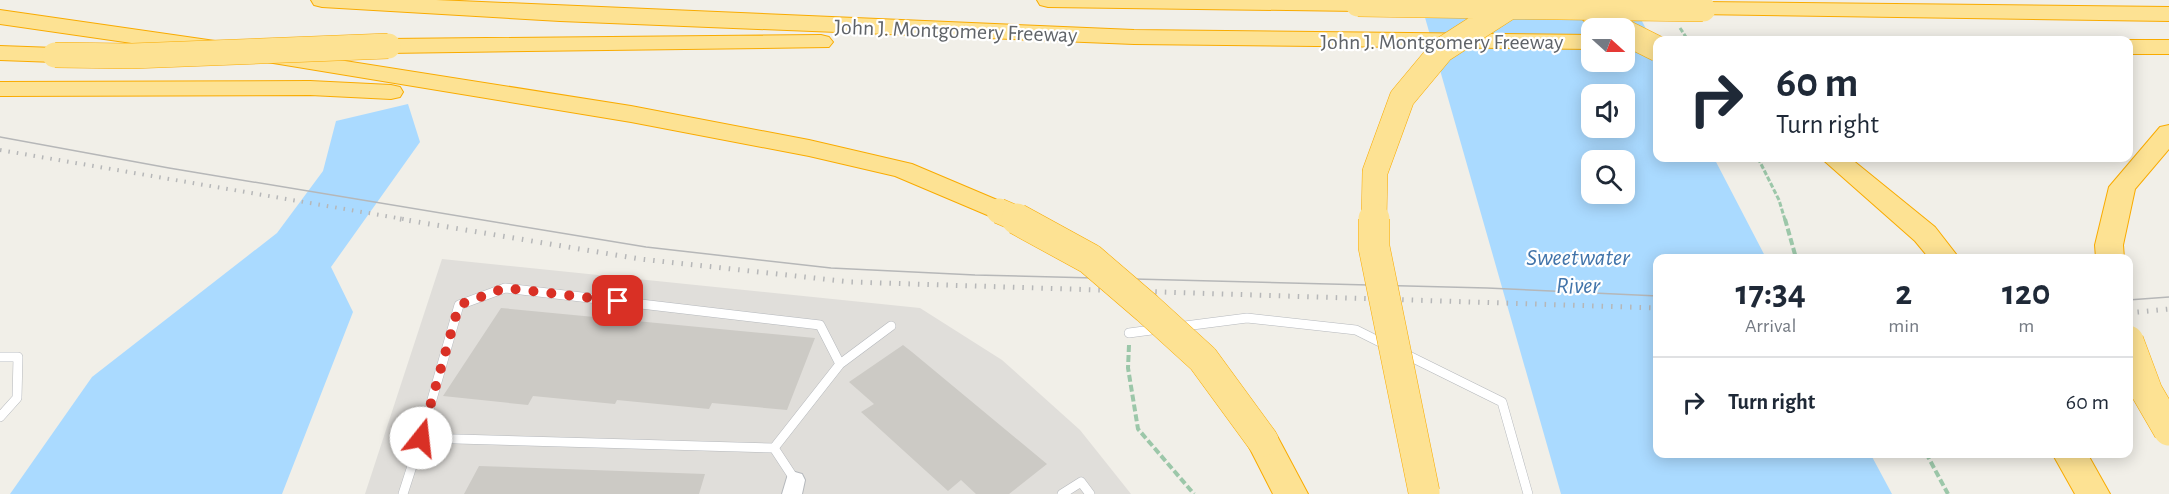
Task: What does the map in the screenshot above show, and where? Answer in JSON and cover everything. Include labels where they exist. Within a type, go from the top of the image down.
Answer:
[{"type":"highway","name":"John J. Montgomery Freeway","points":[[322,0],[560,14],[1134,37],[1581,42]]},
{"type":"highway","name":"John J. Montgomery Freeway","points":[[1048,0],[2169,14]]},
{"type":"highway","points":[[1424,493],[1374,247],[1375,172],[1402,98],[1442,50],[1520,0]]},
{"type":"highway","points":[[1544,0],[1591,18]]},
{"type":"highway","points":[[0,17],[329,65],[704,128],[903,170],[1039,229],[1090,259],[1203,359],[1263,441],[1291,494]]},
{"type":"highway","points":[[0,53],[132,56],[388,46],[829,42],[1080,45],[1134,37]]},
{"type":"highway","points":[[1635,38],[1653,46]]},
{"type":"highway","points":[[1635,42],[1653,42]]},
{"type":"highway","points":[[2133,47],[2169,47]]},
{"type":"highway","points":[[0,89],[364,90],[459,99],[620,123],[704,128]]},
{"type":"highway","points":[[2109,252],[2122,187],[2169,133]]},
{"type":"highway","points":[[1839,162],[1925,234],[1942,254]]},
{"type":"highway","points":[[2133,354],[2147,392],[2169,430]]},
{"type":"highway","points":[[2072,458],[2093,494]]},
{"type":"lane","points":[[403,494],[459,305],[505,288],[820,325],[840,364]]},
{"type":"lane","points":[[1129,333],[1247,318],[1356,330],[1502,402],[1528,494]]},
{"type":"lane","points":[[774,448],[840,364],[891,326]]},
{"type":"lane","points":[[0,357],[18,357],[17,398],[0,417]]},
{"type":"lane","points":[[421,438],[774,448]]},
{"type":"lane","points":[[774,448],[794,487]]},
{"type":"lane","points":[[1062,494],[1081,482],[1090,494]]},
{"type":"path","points":[[1760,162],[1779,200],[1795,254]]},
{"type":"path","points":[[1129,333],[1128,368],[1138,429],[1194,494]]},
{"type":"path","points":[[1929,458],[1948,494]]},
{"type":"path","points":[[1932,458],[1932,463]]},
{"type":"shaded area","points":[[442,259],[920,308],[1002,360],[1080,430],[1131,494],[365,494]]},
{"type":"water","name":"Sweetwater River","points":[[1420,0],[1631,0],[1653,42],[1653,162],[1716,162],[1764,254],[1653,254],[1653,458],[1873,458],[1892,494],[1561,494]]},
{"type":"water","points":[[408,104],[420,142],[331,267],[353,312],[282,494],[10,494],[92,377],[277,233],[323,171],[336,121]]},
{"type":"building","points":[[501,308],[815,338],[787,410],[712,403],[709,409],[617,400],[615,404],[533,396],[528,405],[443,396]]},
{"type":"building","points":[[903,345],[1047,464],[1009,494],[976,494],[961,480],[948,491],[861,412],[874,404],[849,382]]},
{"type":"building","points":[[479,466],[705,474],[699,494],[464,494]]},
{"type":"tram line","points":[[0,137],[169,168],[646,247],[831,268],[975,275],[1487,288],[1653,296]]},
{"type":"tram line","points":[[2133,300],[2169,297]]},
{"type":"railway","points":[[0,150],[409,220]]},
{"type":"railway","points":[[400,219],[640,259],[851,282],[1653,308]]},
{"type":"railway","points":[[2133,313],[2169,309]]},
{"type":"route","points":[[421,438],[459,305],[505,288],[618,301]]}]
